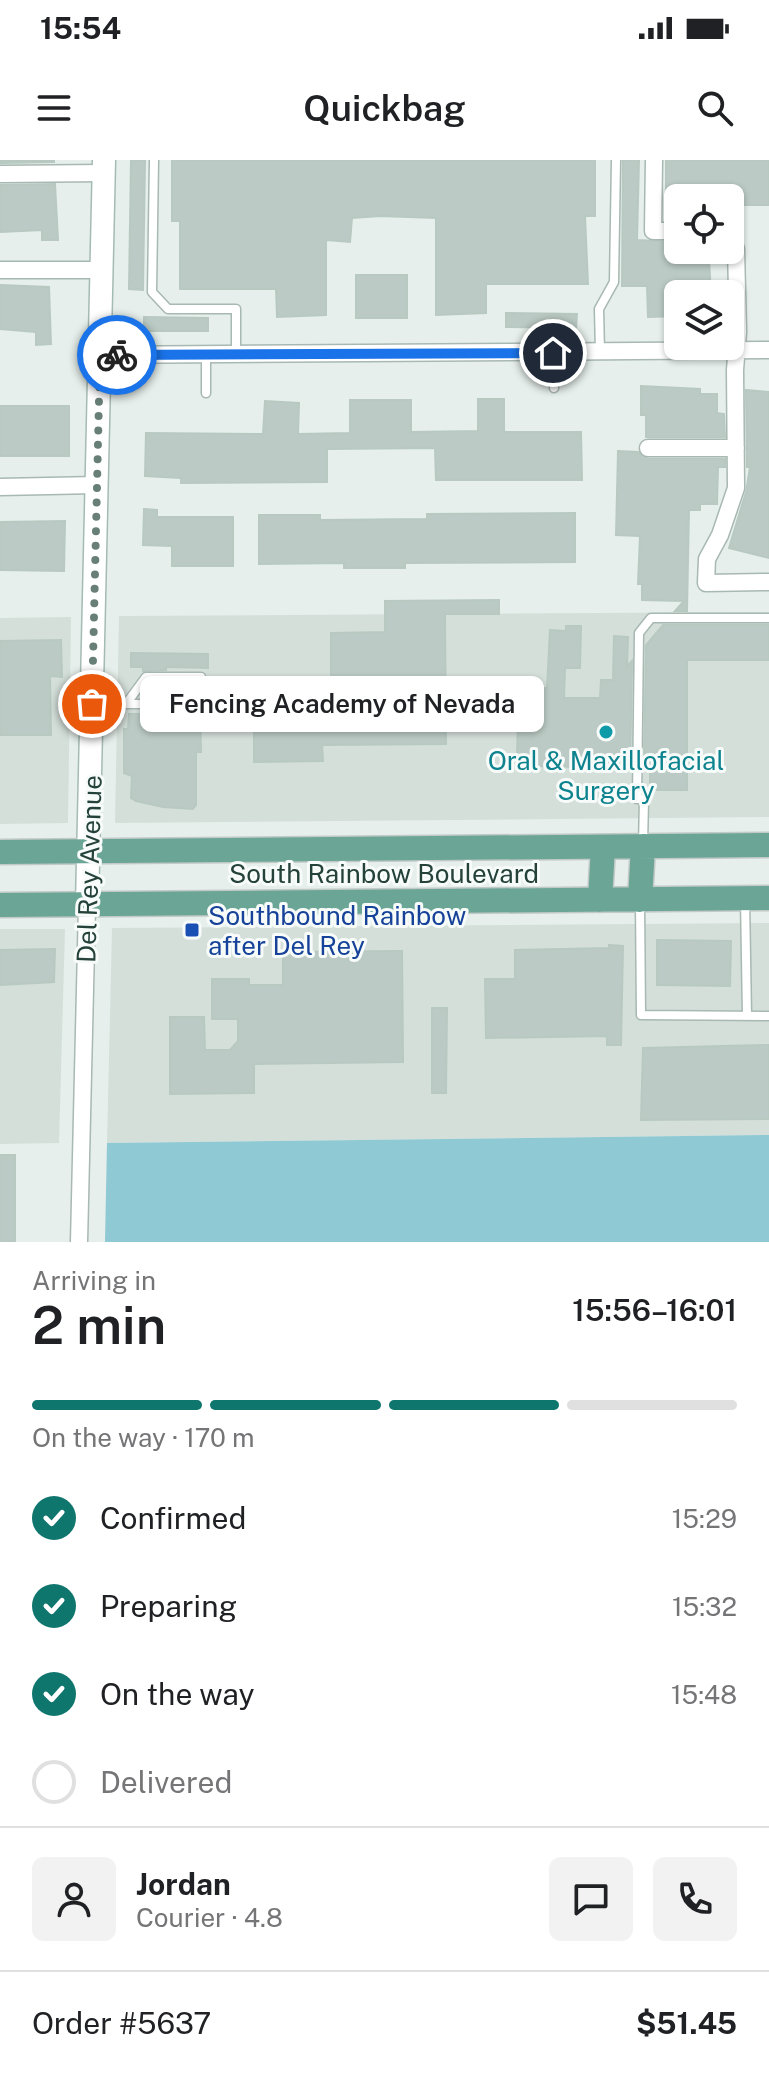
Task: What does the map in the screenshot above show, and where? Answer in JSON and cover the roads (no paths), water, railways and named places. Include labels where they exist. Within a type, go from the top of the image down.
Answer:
[{"type":"main road","name":"South Rainbow Boulevard","points":[[0,852],[769,845]]},
{"type":"main road","points":[[640,900],[643,846]]},
{"type":"main road","points":[[600,900],[603,847]]},
{"type":"main road","name":"South Rainbow Boulevard","points":[[0,905],[757,898]]},
{"type":"street","points":[[654,160],[653,231],[664,231]]},
{"type":"street","points":[[0,174],[104,167]]},
{"type":"street","name":"Del Rey Avenue","points":[[79,1242],[104,167]]},
{"type":"street","points":[[0,270],[102,270]]},
{"type":"street","points":[[744,351],[769,350]]},
{"type":"street","points":[[100,355],[664,352]]},
{"type":"street","points":[[736,360],[736,488],[720,535],[707,559],[706,583],[769,582]]},
{"type":"street","points":[[648,448],[736,448]]},
{"type":"street","points":[[0,487],[97,485]]},
{"type":"lane","points":[[154,160],[152,292],[168,309],[236,309],[236,354]]},
{"type":"lane","points":[[600,353],[599,309],[614,282],[616,160]]},
{"type":"lane","points":[[553,353],[554,388]]},
{"type":"lane","points":[[206,354],[206,393]]},
{"type":"lane","points":[[643,846],[644,799],[637,799],[639,633],[651,618],[769,618]]},
{"type":"lane","points":[[126,704],[146,677],[201,677],[201,684]]},
{"type":"lane","points":[[165,703],[201,684],[229,685]]},
{"type":"lane","points":[[92,704],[143,704]]},
{"type":"lane","points":[[747,1016],[757,898]]},
{"type":"lane","points":[[640,900],[641,1015],[769,1016]]},
{"type":"water","points":[[769,1135],[769,1242],[105,1242],[107,1143]]},
{"type":"place","name":"Fencing Academy of Nevada","points":[[92,704]]},
{"type":"place","name":"Oral & Maxillofacial Surgery","points":[[606,732]]},
{"type":"place","name":"Southbound Rainbow after Del Rey","points":[[192,930]]}]
